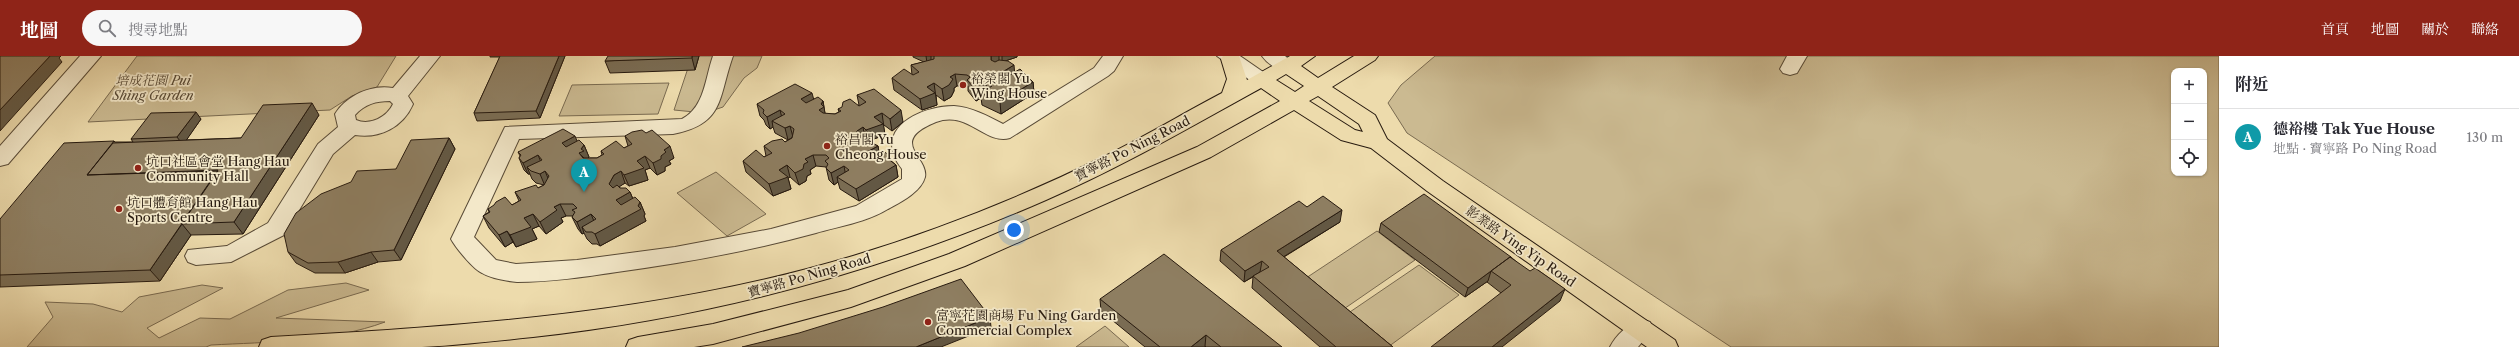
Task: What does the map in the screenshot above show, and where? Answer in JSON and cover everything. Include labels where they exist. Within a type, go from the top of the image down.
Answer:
[{"type":"main road","name":"寶寧路 Po Ning Road","points":[[271,347],[452,336],[600,320],[674,308],[809,277],[855,263],[973,222],[1100,168],[1262,80],[1279,61],[1305,56]]},
{"type":"main road","points":[[638,347],[713,334],[851,298],[957,260],[1204,152],[1295,102],[1368,56]]},
{"type":"main road","points":[[1229,58],[1237,79],[1230,98]]},
{"type":"main road","name":"影業路 Ying Yip Road","points":[[1279,61],[1368,120],[1378,143]]},
{"type":"main road","points":[[1346,71],[1341,86],[1346,104]]},
{"type":"main road","name":"影業路 Ying Yip Road","points":[[1262,80],[1348,135],[1378,143],[1435,186],[1666,347]]},
{"type":"street","points":[[0,159],[91,56]]},
{"type":"street","points":[[397,96],[430,56]]},
{"type":"street","points":[[723,56],[705,113],[688,125],[673,127],[512,132],[462,239],[489,267],[516,273],[584,268],[675,256],[818,225],[880,204],[910,184],[914,176],[913,167],[906,161],[901,145],[910,128],[919,121],[930,116],[955,113],[977,118],[1003,133],[1101,72],[1113,56]]},
{"type":"street","points":[[1229,58],[1262,80]]},
{"type":"street","points":[[372,96],[397,96],[403,104],[396,116],[379,126],[369,128],[352,127],[346,124],[345,114],[355,103],[372,96]]},
{"type":"street","points":[[196,256],[231,254],[276,229],[325,149],[336,138],[352,127]]},
{"type":"street","points":[[1622,347],[1640,329]]},
{"type":"green space","name":"培成花園 Pui Shing Garden","points":[[137,56],[396,56],[377,87],[352,96],[330,110],[88,122]]},
{"type":"green space","points":[[692,56],[762,56],[757,68],[744,78],[723,107],[705,113],[674,110]]},
{"type":"green space","points":[[1435,56],[2219,56],[2219,347],[1731,347],[1407,133],[1388,103],[1401,85]]},
{"type":"green space","points":[[669,83],[658,114],[559,116],[572,85]]},
{"type":"green space","points":[[716,172],[766,214],[727,236],[677,193]]},
{"type":"green space","points":[[1377,231],[1415,260],[1338,313],[1300,282]]},
{"type":"green space","points":[[1419,265],[1459,295],[1388,347],[1344,316]]},
{"type":"green space","points":[[346,283],[369,290],[276,318],[385,322],[343,334],[299,340],[211,345],[206,347],[27,347],[53,317],[45,302],[93,304],[122,312],[139,297],[202,285],[223,288],[147,328],[159,338],[200,318],[230,319],[288,290]]},
{"type":"green space","points":[[1105,326],[1129,347],[1076,347]]},
{"type":"building","points":[[0,56],[50,56],[0,110]]},
{"type":"building","points":[[500,56],[559,56],[536,111],[474,113]]},
{"type":"building","points":[[608,56],[692,56],[692,58],[605,61]]},
{"type":"building","name":"裕榮閣 Yu Wing House","points":[[934,56],[991,56],[991,60],[995,62],[999,60],[1008,61],[1014,65],[1004,71],[1010,75],[1020,69],[1033,82],[1000,102],[981,93],[992,86],[986,82],[975,89],[967,80],[970,77],[967,75],[955,74],[950,77],[953,79],[949,85],[942,89],[934,83],[927,87],[935,93],[920,99],[892,78],[904,69],[913,75],[919,72],[911,65],[934,59]]},
{"type":"building","name":"裕昌閣 Yu Cheong House","points":[[795,84],[812,93],[801,99],[806,103],[818,97],[823,101],[821,104],[824,107],[819,110],[823,113],[835,114],[841,111],[838,109],[842,107],[843,102],[850,99],[859,106],[866,102],[857,95],[874,89],[901,110],[890,119],[882,113],[874,117],[883,124],[866,130],[863,127],[857,131],[856,139],[859,142],[864,139],[878,146],[865,153],[871,158],[883,151],[889,155],[887,158],[896,165],[856,189],[837,177],[849,170],[844,166],[831,173],[826,168],[828,164],[825,161],[829,158],[826,155],[813,155],[805,159],[808,162],[804,164],[803,169],[795,173],[787,165],[779,170],[788,177],[769,184],[743,161],[756,150],[764,157],[772,153],[764,146],[772,141],[782,139],[785,142],[792,138],[794,129],[790,126],[785,128],[772,121],[785,114],[780,110],[767,117],[763,113],[764,110],[757,104]]},
{"type":"building","points":[[312,103],[234,222],[181,224],[218,170],[87,175],[113,143],[241,138],[263,105]]},
{"type":"building","points":[[196,112],[177,137],[131,139],[151,113]]},
{"type":"building","points":[[563,129],[575,136],[562,143],[566,147],[579,140],[584,145],[581,149],[584,151],[579,153],[583,158],[597,158],[604,154],[601,151],[616,141],[624,148],[632,144],[625,136],[632,132],[642,130],[646,133],[652,130],[670,146],[664,150],[666,152],[661,156],[661,159],[653,163],[645,156],[637,161],[644,168],[624,175],[621,171],[614,175],[609,184],[613,188],[617,185],[620,188],[626,188],[630,192],[616,200],[621,205],[635,197],[640,202],[638,206],[641,209],[595,234],[592,232],[586,232],[582,227],[596,219],[591,214],[577,222],[572,217],[575,212],[572,210],[577,208],[573,204],[560,204],[554,207],[557,210],[540,222],[533,214],[524,218],[531,227],[510,235],[507,231],[499,235],[483,216],[490,212],[488,209],[505,197],[512,205],[521,200],[515,192],[536,185],[538,188],[544,185],[549,176],[545,171],[540,174],[531,171],[527,167],[542,160],[538,155],[523,163],[519,158],[521,155],[518,152]]},
{"type":"building","points":[[449,138],[394,250],[371,252],[338,262],[308,263],[288,252],[284,234],[296,213],[321,194],[351,182],[357,171],[396,169],[411,140]]},
{"type":"building","name":"坑口體育館 Hang Hau Sports Centre","points":[[114,141],[87,175],[218,171],[150,270],[0,275],[0,219],[64,143]]},
{"type":"building","points":[[1424,194],[1511,257],[1468,288],[1381,223]]},
{"type":"building","points":[[1323,196],[1342,210],[1277,251],[1393,347],[1336,347],[1253,276],[1269,267],[1262,261],[1245,271],[1221,250],[1299,201],[1307,207]]},
{"type":"building","points":[[1164,254],[1282,347],[1221,347],[1206,335],[1191,347],[1160,347],[1100,299]]},
{"type":"building","points":[[1510,257],[1530,271],[1535,268],[1565,289],[1492,347],[1431,347],[1511,285],[1491,271]]},
{"type":"building","name":"富寧花園商場 Fu Ning Garden Commercial Complex","points":[[961,279],[990,317],[916,347],[742,347],[799,333],[883,307]]},
{"type":"place","name":"裕榮閣 Yu Wing House","points":[[963,85]]},
{"type":"place","name":"裕昌閣 Yu Cheong House","points":[[827,146]]},
{"type":"place","name":"坑口社區會堂 Hang Hau Community Hall","points":[[138,168]]},
{"type":"place","name":"德裕樓 Tak Yue House","points":[[584,192]]},
{"type":"place","name":"坑口體育館 Hang Hau Sports Centre","points":[[119,209]]},
{"type":"place","name":"富寧花園商場 Fu Ning Garden Commercial Complex","points":[[928,322]]}]
